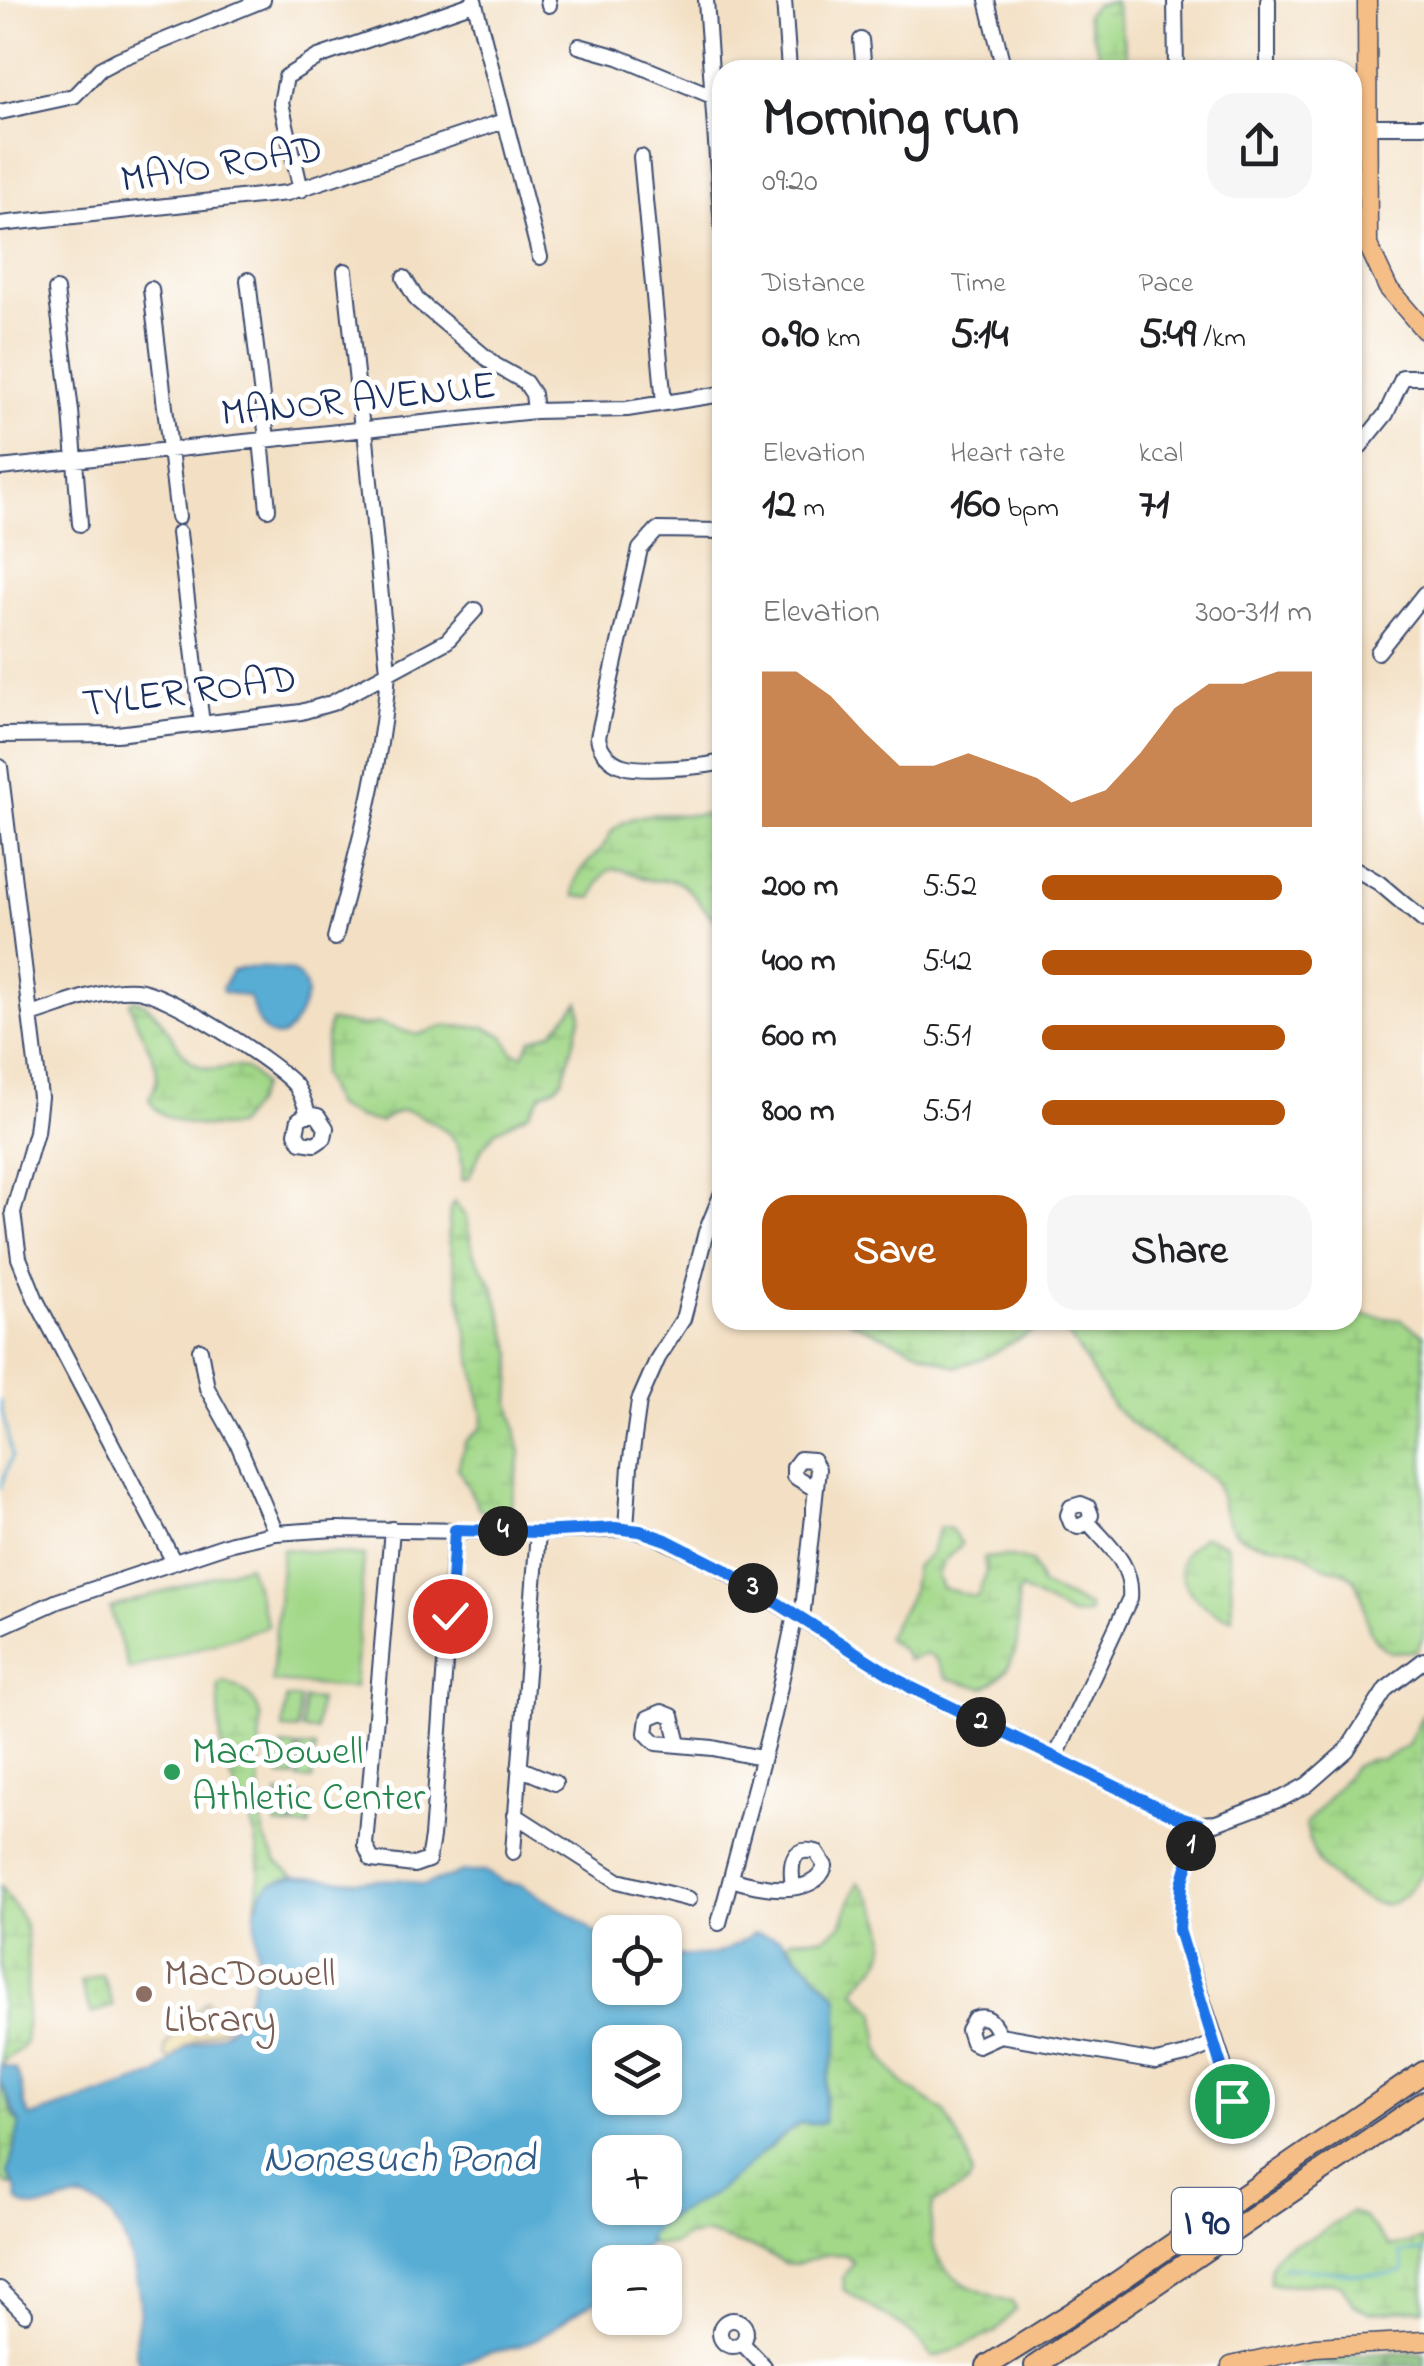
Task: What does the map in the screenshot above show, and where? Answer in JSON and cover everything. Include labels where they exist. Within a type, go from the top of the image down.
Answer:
[{"type":"highway","name":"I 90","points":[[987,2366],[1424,2072]]},
{"type":"highway","name":"I 90","points":[[1035,2366],[1424,2102]]},
{"type":"main road","points":[[1367,0],[1362,115],[1368,245],[1381,278],[1422,324]]},
{"type":"main road","points":[[1231,2366],[1328,2345],[1424,2341]]},
{"type":"street","points":[[0,112],[74,96],[100,70],[119,58],[262,0]]},
{"type":"street","points":[[706,0],[713,60]]},
{"type":"street","points":[[784,0],[788,60]]},
{"type":"street","points":[[986,0],[1001,60]]},
{"type":"street","points":[[1174,0],[1176,60]]},
{"type":"street","points":[[1268,0],[1268,60]]},
{"type":"street","points":[[301,190],[281,103],[286,76],[318,57],[474,1],[540,258]]},
{"type":"street","points":[[861,40],[863,60]]},
{"type":"street","points":[[579,46],[618,57],[712,96]]},
{"type":"street","points":[[1362,115],[1424,126]]},
{"type":"street","name":"MAYO ROAD","points":[[0,224],[301,190],[504,121]]},
{"type":"street","points":[[641,157],[664,403]]},
{"type":"street","points":[[335,938],[365,820],[388,671],[345,271]]},
{"type":"street","points":[[404,278],[417,300],[496,365],[526,382],[533,394],[535,411]]},
{"type":"street","points":[[248,280],[268,509]]},
{"type":"street","points":[[151,289],[202,724]]},
{"type":"street","points":[[56,290],[80,524]]},
{"type":"street","points":[[1362,444],[1384,418],[1403,377],[1424,377]]},
{"type":"street","name":"MANOR AVENUE","points":[[0,468],[535,411],[627,409],[712,396]]},
{"type":"street","points":[[712,532],[657,530],[640,548],[598,737],[604,752],[622,766],[712,764]]},
{"type":"street","points":[[1378,652],[1424,594]]},
{"type":"street","name":"TYLER ROAD","points":[[0,736],[82,736],[316,708],[447,641],[476,610]]},
{"type":"street","points":[[0,767],[39,1114],[13,1212],[19,1258],[36,1300],[174,1562]]},
{"type":"street","points":[[1362,873],[1424,921]]},
{"type":"street","points":[[30,1015],[116,991],[148,992],[277,1068],[300,1093],[308,1114]]},
{"type":"street","points":[[626,1529],[639,1401],[658,1358],[683,1319],[712,1218]]},
{"type":"street","points":[[200,1350],[207,1388],[238,1444],[276,1533]]},
{"type":"street","points":[[719,1923],[798,1617],[815,1489]]},
{"type":"street","points":[[1056,1758],[1130,1598],[1128,1570],[1088,1522]]},
{"type":"street","points":[[392,1529],[366,1845],[369,1857],[383,1863],[424,1864],[432,1837],[455,1530]]},
{"type":"street","points":[[0,1627],[42,1607],[174,1562],[276,1533],[626,1529],[652,1535],[712,1562],[910,1687],[1199,1824],[1216,1823],[1307,1785],[1347,1750],[1386,1688],[1424,1660]]},
{"type":"street","points":[[513,1852],[538,1532]]},
{"type":"street","points":[[678,1744],[760,1758]]},
{"type":"street","points":[[518,1768],[555,1783]]},
{"type":"street","points":[[515,1815],[618,1881],[688,1899]]},
{"type":"street","points":[[1199,1824],[1182,1884],[1179,1930],[1230,2090]]},
{"type":"street","points":[[732,1879],[765,1888],[794,1886]]},
{"type":"street","points":[[1000,2035],[1145,2062],[1175,2058],[1216,2042]]},
{"type":"street","points":[[0,2289],[25,2314]]},
{"type":"street","points":[[742,2344],[764,2366]]},
{"type":"green space","points":[[1115,1],[1128,60],[1102,60],[1086,15],[1095,5]]},
{"type":"green space","points":[[712,812],[712,918],[679,882],[651,880],[618,869],[607,872],[593,898],[575,896],[582,870],[614,829],[626,821],[639,816]]},
{"type":"green space","points":[[135,999],[155,1013],[190,1060],[208,1069],[245,1069],[262,1085],[254,1104],[236,1126],[187,1123],[155,1108],[149,1099],[157,1074],[132,1011],[130,1002]]},
{"type":"green space","points":[[579,1002],[581,1017],[563,1079],[542,1093],[529,1113],[497,1130],[482,1148],[469,1178],[462,1180],[459,1149],[444,1129],[407,1111],[380,1122],[359,1118],[335,1107],[321,1074],[329,1021],[366,1026],[378,1023],[417,1035],[445,1026],[485,1027],[504,1036],[513,1052],[523,1055],[531,1040],[552,1032]]},
{"type":"green space","points":[[454,1202],[466,1217],[473,1252],[493,1286],[513,1355],[510,1402],[521,1452],[510,1511],[480,1510],[458,1468],[465,1442],[481,1428],[483,1417],[448,1234]]},
{"type":"green space","points":[[1362,1315],[1401,1320],[1424,1335],[1424,1636],[1416,1651],[1390,1652],[1379,1644],[1368,1626],[1359,1587],[1350,1575],[1320,1565],[1298,1550],[1238,1535],[1228,1523],[1213,1479],[1140,1431],[1113,1407],[1063,1330],[1253,1330],[1295,1338],[1305,1330],[1362,1330]]},
{"type":"green space","points":[[870,1330],[1036,1330],[982,1359],[955,1367]]},
{"type":"green space","points":[[940,1527],[951,1529],[962,1544],[946,1559],[937,1575],[942,1588],[977,1597],[986,1573],[984,1558],[1007,1556],[1032,1562],[1041,1585],[1089,1607],[1089,1614],[1071,1616],[1022,1590],[1017,1594],[1018,1635],[1012,1660],[996,1680],[983,1688],[946,1678],[935,1658],[926,1654],[908,1660],[886,1638],[912,1592],[915,1567],[930,1554]]},
{"type":"green space","points":[[1204,1536],[1226,1544],[1232,1618],[1201,1603],[1182,1575],[1185,1553]]},
{"type":"green space","points":[[282,1549],[364,1556],[354,1688],[272,1682]]},
{"type":"green space","points":[[248,1565],[268,1626],[129,1670],[110,1608]]},
{"type":"green space","points":[[224,1682],[248,1695],[259,1711],[259,1807],[265,1840],[278,1863],[295,1876],[269,1887],[255,1911],[258,1849],[221,1745],[218,1685]]},
{"type":"green space","points":[[286,1698],[300,1699],[298,1730],[283,1729]]},
{"type":"green space","points":[[304,1699],[319,1700],[316,1731],[302,1730]]},
{"type":"green space","points":[[1423,1713],[1424,1872],[1397,1901],[1387,1904],[1365,1900],[1324,1869],[1313,1852],[1306,1824],[1355,1766],[1384,1759],[1408,1745]]},
{"type":"green space","points":[[282,1746],[297,1747],[294,1778],[280,1777]]},
{"type":"green space","points":[[300,1747],[315,1748],[312,1780],[298,1779]]},
{"type":"green space","points":[[278,1794],[293,1795],[291,1827],[276,1825]]},
{"type":"green space","points":[[297,1796],[311,1797],[309,1828],[294,1827]]},
{"type":"green space","points":[[858,1882],[877,1908],[885,1940],[880,1961],[855,1991],[876,2013],[879,2047],[888,2065],[905,2085],[945,2112],[968,2156],[972,2177],[968,2184],[933,2204],[933,2245],[939,2260],[960,2281],[1012,2302],[1016,2309],[995,2332],[938,2357],[932,2357],[903,2327],[844,2289],[843,2277],[853,2262],[846,2255],[828,2254],[796,2265],[708,2234],[686,2237],[673,2244],[654,2245],[648,2239],[659,2225],[682,2225],[682,2207],[713,2193],[800,2123],[824,2123],[826,2087],[838,2026],[838,1997],[787,1943],[791,1939],[825,1937],[841,1925]]},
{"type":"green space","points":[[0,1885],[25,1926],[27,1966],[24,2045],[1,2065]]},
{"type":"green space","points":[[102,1974],[113,2006],[91,2014],[80,1982]]},
{"type":"green space","points":[[0,2082],[20,2123],[8,2174],[13,2185],[6,2185],[0,2178]]},
{"type":"green space","points":[[1351,2212],[1363,2216],[1390,2247],[1424,2239],[1424,2309],[1369,2313],[1353,2304],[1341,2284],[1270,2283],[1270,2270],[1277,2254]]},
{"type":"green space","points":[[1424,2352],[1424,2366],[1297,2366],[1302,2359]]},
{"type":"sand","points":[[207,2000],[227,2013],[243,2003],[227,2024],[192,2042],[173,2060],[165,2056],[165,2046],[173,2035],[197,2024],[201,2029],[206,2026],[206,2019],[195,2012]]},
{"type":"water","points":[[232,971],[291,971],[304,983],[305,1001],[285,1034],[278,1037],[262,1028],[249,997],[223,992]]},
{"type":"water","name":"Nonesuch Pond","points":[[463,1872],[487,1872],[504,1883],[521,1885],[578,1919],[592,1930],[592,2005],[682,2005],[682,1956],[714,1954],[754,1933],[780,1938],[838,1997],[838,2043],[826,2087],[824,2123],[800,2123],[713,2194],[682,2210],[682,2135],[592,2135],[592,2225],[658,2225],[647,2245],[592,2245],[592,2304],[519,2346],[478,2356],[459,2366],[141,2366],[135,2343],[138,2286],[124,2240],[111,2216],[90,2202],[77,2200],[34,2208],[18,2201],[8,2174],[20,2123],[0,2082],[0,2065],[15,2069],[31,2117],[156,2075],[186,2047],[221,2034],[234,2024],[246,2005],[258,1968],[255,1911],[271,1883],[295,1876],[357,1881],[399,1879],[424,1885]]},
{"type":"waterway","points":[[0,1401],[12,1456],[0,1488]]},
{"type":"waterway","points":[[1281,2267],[1394,2274],[1404,2271],[1400,2253],[1424,2251]]},
{"type":"place","name":"MacDowell Athletic Center","points":[[172,1772]]},
{"type":"place","name":"MacDowell Library","points":[[144,1994]]},
{"type":"route","points":[[450,1616],[455,1530],[640,1531],[712,1562],[910,1687],[1199,1824],[1182,1884],[1179,1930],[1232,2101]]}]
